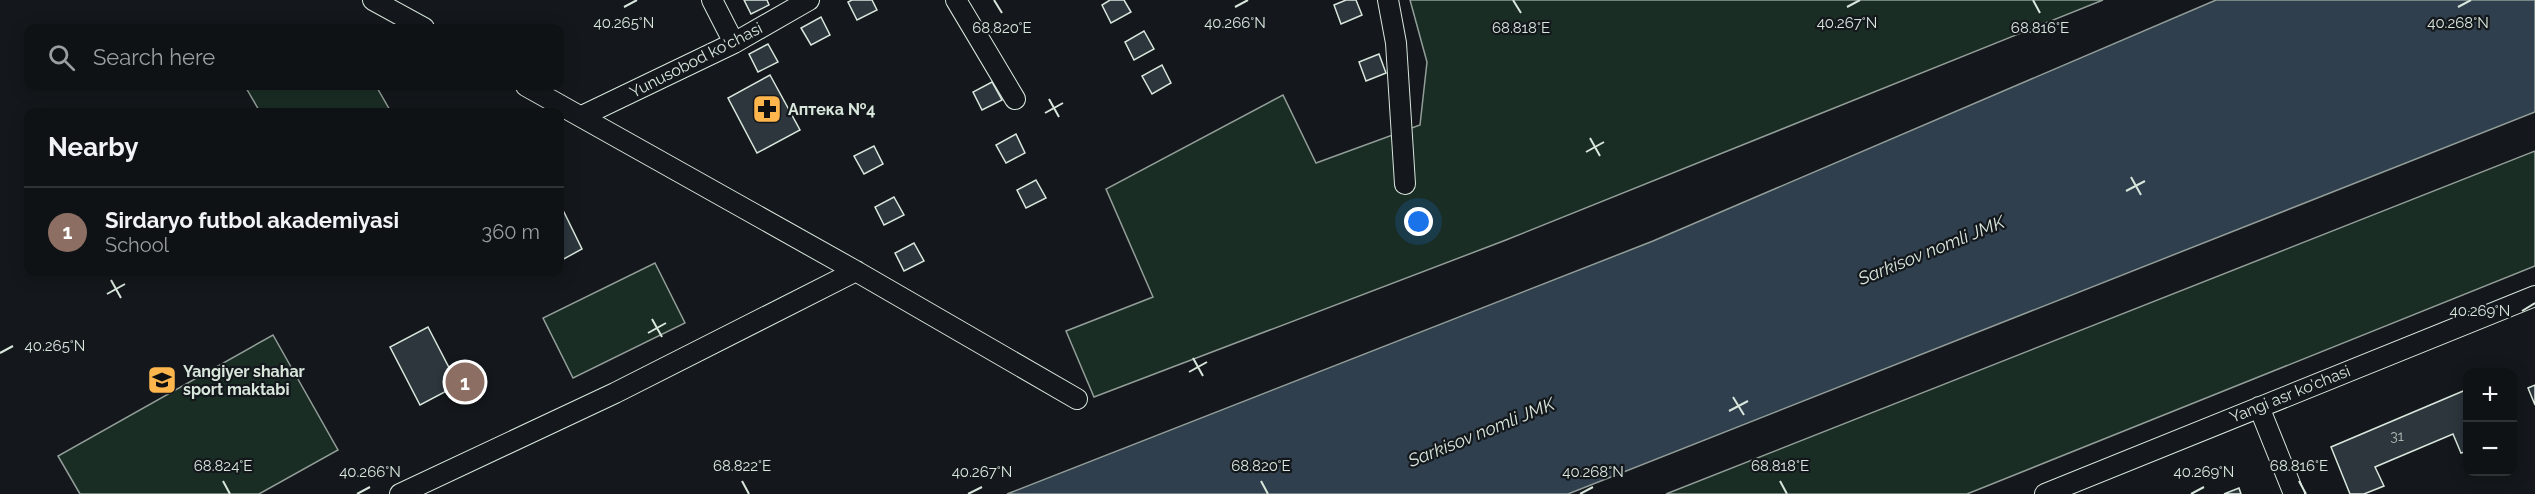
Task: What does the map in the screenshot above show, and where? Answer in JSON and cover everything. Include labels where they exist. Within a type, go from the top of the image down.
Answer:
[{"type":"street","points":[[373,0],[417,24]]},
{"type":"street","points":[[712,0],[734,43]]},
{"type":"street","name":"Yunusobod ko'chasi","points":[[582,116],[734,43],[809,0]]},
{"type":"street","points":[[956,0],[1016,99]]},
{"type":"street","points":[[1388,0],[1396,43],[1405,184]]},
{"type":"street","points":[[533,90],[856,271],[1077,399]]},
{"type":"street","points":[[400,494],[615,393],[856,271]]},
{"type":"street","name":"Yangi asr ko'chasi","points":[[2045,494],[2535,296]]},
{"type":"street","points":[[2259,407],[2294,494]]},
{"type":"green space","points":[[1410,0],[2103,0],[1506,240],[1094,397],[1066,331],[1153,297],[1106,189],[1283,95],[1316,163],[1420,125],[1427,62]]},
{"type":"green space","points":[[247,90],[378,90],[389,108],[258,108]]},
{"type":"green space","points":[[2535,151],[2535,266],[1967,494],[1666,494]]},
{"type":"green space","points":[[655,263],[685,323],[573,378],[543,318]]},
{"type":"green space","points":[[273,335],[338,450],[259,494],[80,494],[58,456]]},
{"type":"water","name":"Sarkisov nomli JMK","points":[[2216,0],[2535,0],[2535,112],[1568,494],[1007,494],[1653,241]]},
{"type":"building","points":[[744,0],[767,0],[769,5],[751,14]]},
{"type":"building","points":[[872,0],[877,10],[857,20],[848,2]]},
{"type":"building","points":[[1110,0],[1124,0],[1131,12],[1111,23],[1102,5]]},
{"type":"building","points":[[1346,0],[1356,0],[1362,15],[1341,24],[1334,5]]},
{"type":"building","points":[[821,17],[830,35],[811,45],[801,28]]},
{"type":"building","points":[[1144,31],[1154,49],[1134,60],[1125,42]]},
{"type":"building","points":[[768,44],[778,62],[758,72],[749,54]]},
{"type":"building","points":[[1379,54],[1386,73],[1366,81],[1359,62]]},
{"type":"building","points":[[1162,65],[1171,83],[1152,94],[1142,76]]},
{"type":"building","points":[[770,75],[800,130],[757,153],[728,98]]},
{"type":"building","points":[[992,82],[1002,100],[982,110],[973,92]]},
{"type":"building","points":[[1016,134],[1025,153],[1006,163],[996,145]]},
{"type":"building","points":[[874,146],[883,164],[864,174],[854,156]]},
{"type":"building","points":[[1036,180],[1046,198],[1026,208],[1017,190]]},
{"type":"building","points":[[894,197],[904,215],[884,225],[875,207]]},
{"type":"building","points":[[564,212],[582,249],[564,259]]},
{"type":"building","points":[[914,243],[924,261],[904,271],[895,253]]},
{"type":"building","points":[[428,327],[458,385],[420,405],[390,347]]},
{"type":"building","points":[[2535,385],[2535,405],[2528,388]]},
{"type":"building","points":[[2463,391],[2463,452],[2461,453],[2453,434],[2375,467],[2384,486],[2364,494],[2350,494],[2331,447]]},
{"type":"building","points":[[2239,488],[2241,494],[2224,494]]},
{"type":"place","name":"Аптека №4","points":[[767,109]]},
{"type":"place","name":"Yangiyer shahar sport maktabi","points":[[162,380]]},
{"type":"place","name":"Sirdaryo futbol akademiyasi","points":[[465,382]]}]
